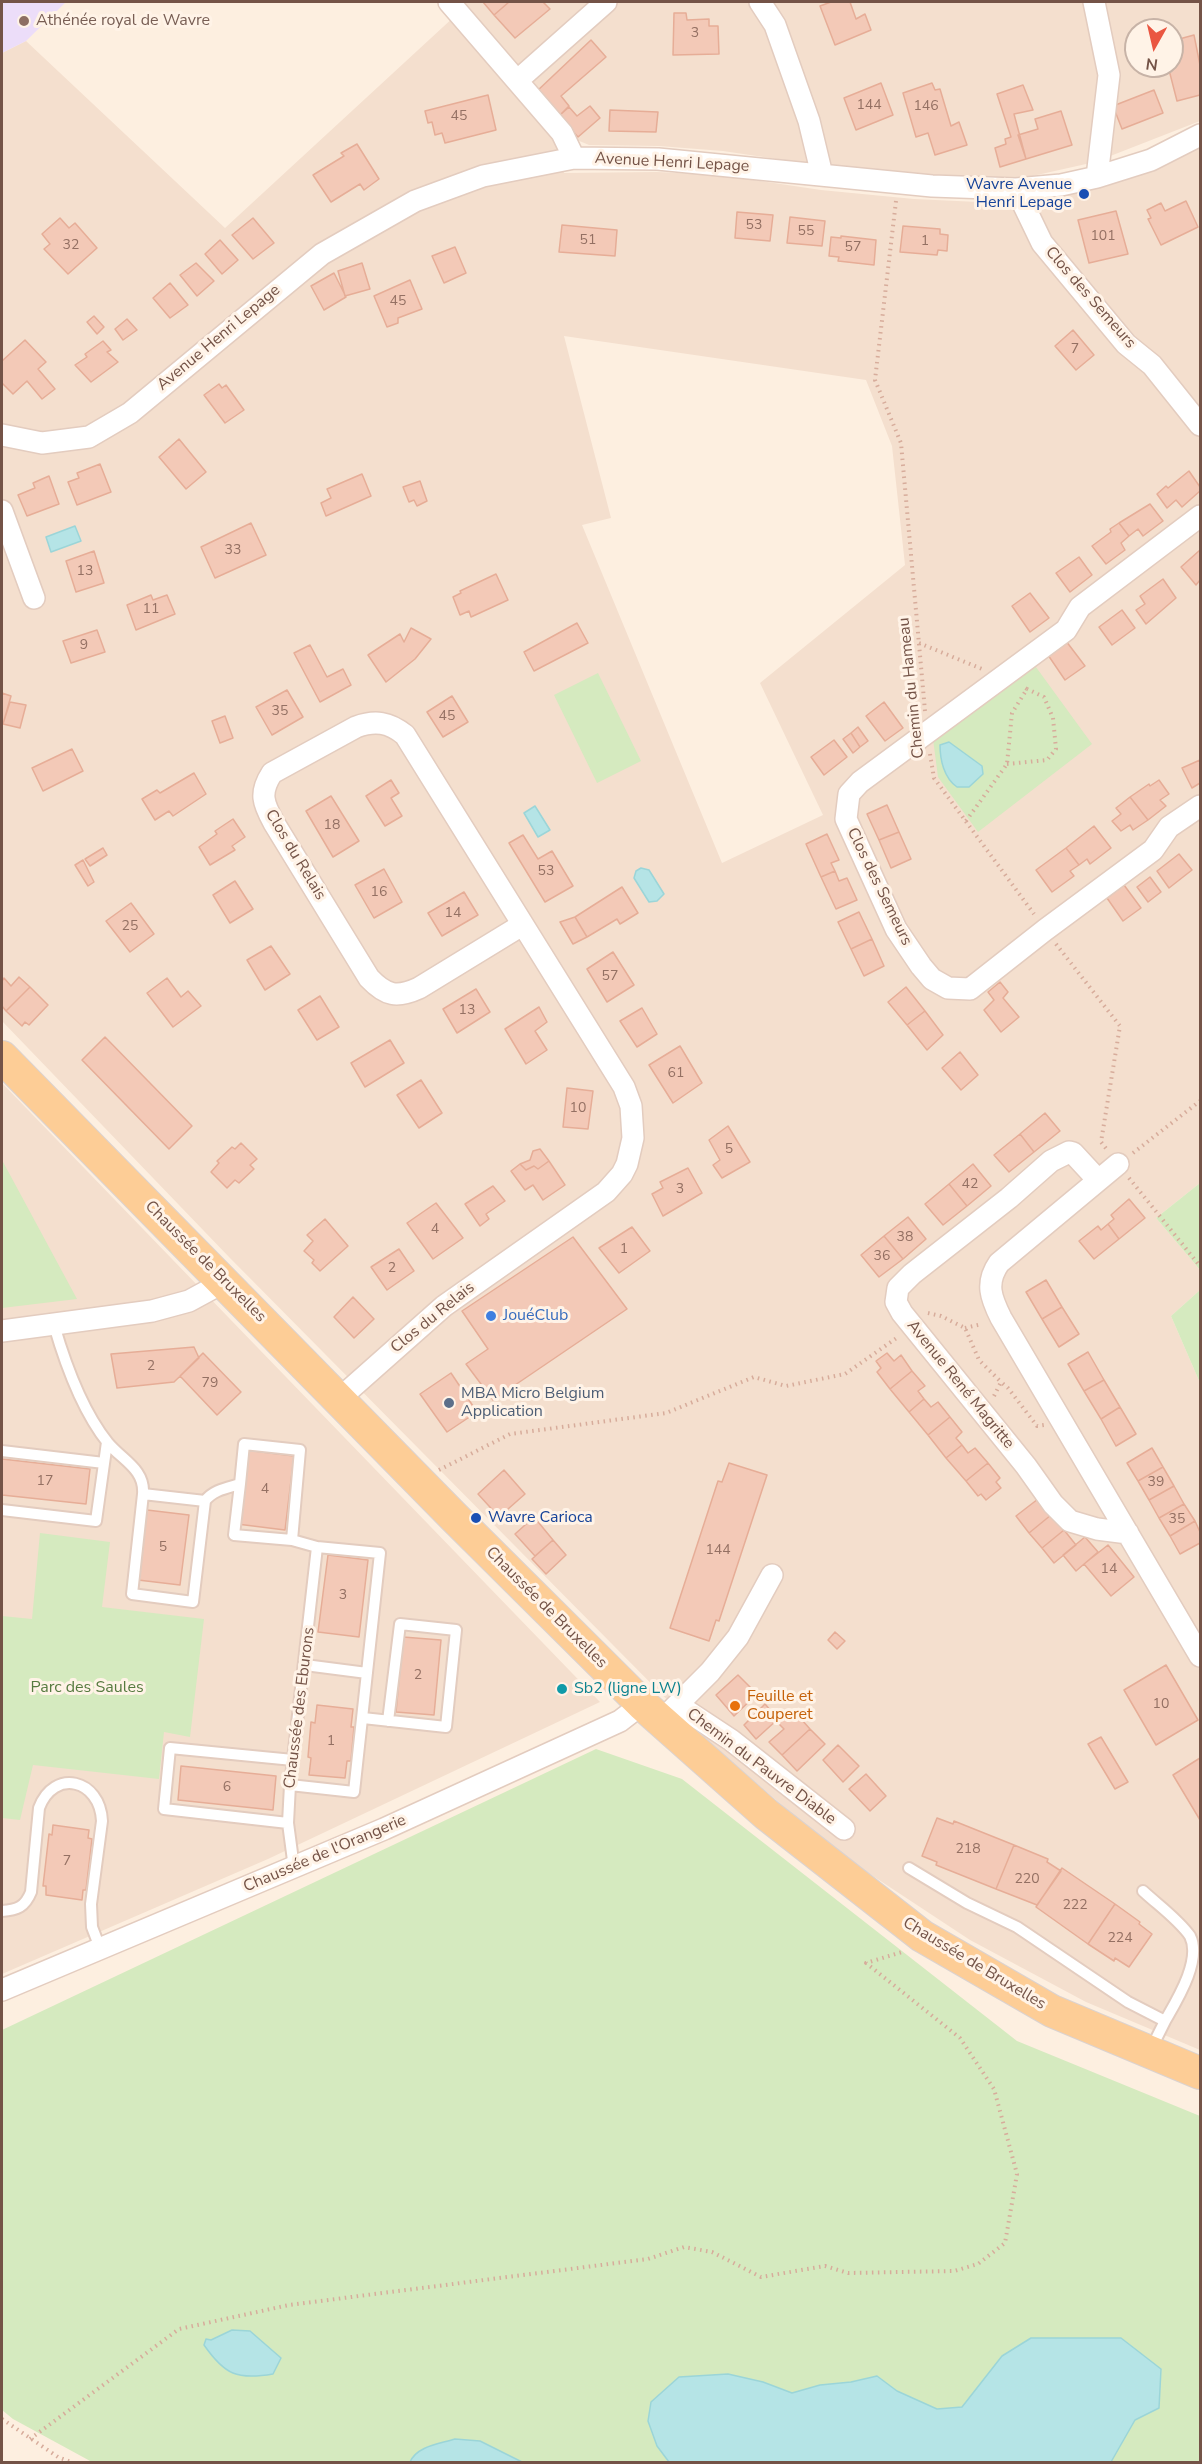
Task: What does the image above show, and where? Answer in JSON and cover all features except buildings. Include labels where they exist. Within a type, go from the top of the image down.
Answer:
[{"type":"main road","name":"Chaussée de Bruxelles","points":[[2,1057],[420,1480],[766,1814],[846,1879],[932,1943],[1052,2011],[1200,2073]]},
{"type":"street","points":[[449,2],[562,133],[574,158]]},
{"type":"street","points":[[518,80],[606,2]]},
{"type":"street","points":[[760,2],[775,25],[809,121],[822,175]]},
{"type":"street","points":[[1094,2],[1109,75],[1097,177]]},
{"type":"street","name":"Avenue Henri Lepage","points":[[2,435],[42,443],[89,437],[130,413],[321,254],[415,201],[483,176],[574,158],[658,159],[898,183],[976,189],[1016,189],[1061,185],[1097,177],[1151,160],[1200,135]]},
{"type":"street","name":"Clos des Semeurs","points":[[1016,189],[1042,243],[1126,344],[1152,364],[1200,424]]},
{"type":"street","points":[[2,511],[34,598]]},
{"type":"street","name":"Clos des Semeurs","points":[[1200,516],[1080,607],[1066,630],[860,782],[849,794],[846,819],[896,929],[921,966],[932,980],[948,988],[970,989],[1153,850],[1169,827],[1200,806]]},
{"type":"street","name":"Clos du Relais","points":[[339,1399],[444,1306],[606,1192],[622,1174],[632,1148],[631,1107],[624,1087],[405,735],[395,727],[369,722],[272,773],[264,785],[265,807],[274,823],[369,978],[388,993],[404,995],[419,988],[522,925]]},
{"type":"street","name":"Avenue René Magritte","points":[[1098,1180],[1074,1153],[1069,1152],[1051,1161],[1009,1198],[912,1274],[898,1288],[896,1302],[912,1328],[1004,1439],[1053,1504],[1070,1521],[1097,1529],[1128,1533]]},
{"type":"street","points":[[1118,1164],[999,1263],[993,1271],[989,1286],[1000,1318],[1200,1656]]},
{"type":"street","points":[[2,1330],[152,1311],[189,1301],[224,1282]]},
{"type":"street","name":"Chaussée de l'Orangerie","points":[[2,1990],[294,1868],[620,1721],[660,1710],[738,1637],[772,1575]]},
{"type":"street","name":"Chemin du Pauvre Diable","points":[[660,1710],[731,1740],[844,1829]]},
{"type":"lane","points":[[54,1325],[66,1366],[107,1442],[135,1468],[144,1485],[132,1594],[193,1602],[205,1501],[209,1495],[221,1489],[240,1484]]},
{"type":"lane","points":[[2,1510],[96,1521],[107,1442]]},
{"type":"lane","points":[[290,1785],[354,1792],[380,1553],[317,1547],[292,1540],[234,1534],[244,1444],[300,1450],[292,1540]]},
{"type":"lane","points":[[2,1450],[104,1463]]},
{"type":"lane","points":[[143,1494],[205,1501]]},
{"type":"lane","name":"Chaussée des Eburons","points":[[294,1868],[288,1823],[290,1785],[317,1547]]},
{"type":"lane","points":[[363,1718],[388,1721],[446,1727],[456,1630],[400,1624],[388,1721]]},
{"type":"lane","points":[[305,1665],[367,1673]]},
{"type":"lane","points":[[288,1823],[164,1809],[170,1748],[293,1761]]},
{"type":"lane","points":[[2,1911],[19,1909],[27,1901],[31,1892],[39,1808],[44,1797],[57,1786],[66,1784],[85,1787],[97,1798],[101,1809],[102,1821],[91,1904],[92,1927],[100,1948]]},
{"type":"lane","points":[[909,1868],[967,1903],[1026,1932],[1128,2002],[1165,2021]]},
{"type":"lane","points":[[1143,1891],[1191,1937],[1196,1958],[1184,1988],[1150,2052]]},
{"type":"path","name":"Chemin du Hameau","points":[[898,183],[875,380],[901,443],[927,733],[934,778],[1045,930],[1120,1026],[1101,1142],[1200,1266]]},
{"type":"path","points":[[919,643],[1044,697],[1053,718],[1056,749],[1047,760],[1007,765]]},
{"type":"path","points":[[966,821],[1007,765],[1012,713],[1027,689]]},
{"type":"path","points":[[1118,1164],[1200,1101]]},
{"type":"path","points":[[941,1316],[965,1328],[979,1360],[1008,1388],[1037,1426],[1062,1422]]},
{"type":"path","points":[[965,1328],[976,1325]]},
{"type":"path","points":[[420,1480],[510,1434],[666,1413],[754,1377],[786,1386],[844,1374],[912,1328]]},
{"type":"path","points":[[980,1412],[991,1404],[1001,1382]]},
{"type":"path","points":[[30,2439],[179,2329],[289,2305],[648,2259],[684,2247],[712,2252],[761,2277],[825,2266],[848,2273],[954,2271],[978,2264],[1005,2243],[1017,2174],[994,2089],[960,2038],[866,1963],[932,1943]]},
{"type":"path","points":[[2,2419],[58,2457],[71,2463]]},
{"type":"shaded area","name":"Athénée royal de Wavre","points":[[2,2],[66,2],[26,41],[2,53]]},
{"type":"shaded area","points":[[456,2],[1200,2],[1200,121],[1095,162],[1019,179],[916,175],[824,166],[723,151],[659,146],[589,145],[577,140]]},
{"type":"shaded area","points":[[456,15],[557,132],[564,173],[657,172],[720,175],[821,190],[914,199],[1021,204],[1102,186],[1200,147],[1200,1183],[1156,1218],[1200,1270],[1200,1290],[1171,1316],[1200,1383],[1200,2050],[1086,2002],[970,1940],[835,1851],[709,1742],[229,1257],[2,1021],[2,53],[26,41],[225,228]],"holes":[[[564,336],[866,380],[892,446],[905,565],[760,683],[823,815],[722,863],[582,525],[611,518]]]},
{"type":"shaded area","points":[[2,1083],[600,1702],[268,1859],[2,1974]]},
{"type":"green space","points":[[1033,663],[1092,744],[978,832],[938,777],[933,739]]},
{"type":"green space","points":[[598,673],[641,761],[597,783],[554,695]]},
{"type":"green space","points":[[2,1160],[77,1299],[2,1308]]},
{"type":"green space","points":[[1200,1183],[1200,1270],[1156,1218]]},
{"type":"green space","points":[[1200,1290],[1200,1383],[1171,1316]]},
{"type":"green space","name":"Parc des Saules","points":[[40,1533],[110,1542],[102,1607],[204,1619],[190,1737],[164,1732],[159,1779],[33,1765],[20,1820],[2,1818],[2,1616],[32,1619]]},
{"type":"green space","points":[[596,1749],[682,1779],[1017,2041],[1200,2116],[1200,2462],[92,2462],[13,2419],[2,2410],[2,2030]]},
{"type":"water","points":[[75,526],[81,541],[51,552],[46,537]]},
{"type":"water","points":[[949,742],[982,766],[983,774],[969,787],[957,787],[946,774],[940,745]]},
{"type":"water","points":[[535,806],[550,830],[538,837],[524,813]]},
{"type":"water","points":[[641,868],[649,870],[664,894],[657,901],[649,902],[634,878],[636,871]]},
{"type":"water","points":[[232,2330],[250,2331],[281,2358],[273,2374],[241,2375],[233,2373],[219,2363],[204,2345],[206,2339],[211,2340]]},
{"type":"water","points":[[1031,2338],[1121,2338],[1161,2369],[1159,2408],[1135,2420],[1111,2462],[669,2462],[657,2446],[648,2421],[651,2402],[679,2377],[728,2374],[763,2382],[792,2393],[820,2385],[851,2382],[877,2376],[897,2391],[937,2409],[962,2407],[1002,2356]]},
{"type":"water","points":[[455,2439],[480,2441],[522,2462],[410,2462],[423,2449]]},
{"type":"place","name":"Athénée royal de Wavre","points":[[24,21]]},
{"type":"place","name":"Wavre Avenue Henri Lepage","points":[[1084,194]]},
{"type":"place","name":"JouéClub","points":[[491,1316]]},
{"type":"place","name":"MBA Micro Belgium Application","points":[[449,1403]]},
{"type":"place","name":"Wavre Carioca","points":[[476,1518]]},
{"type":"place","name":"Sb2 (ligne LW)","points":[[562,1689]]},
{"type":"place","name":"Feuille et Couperet","points":[[735,1706]]}]
